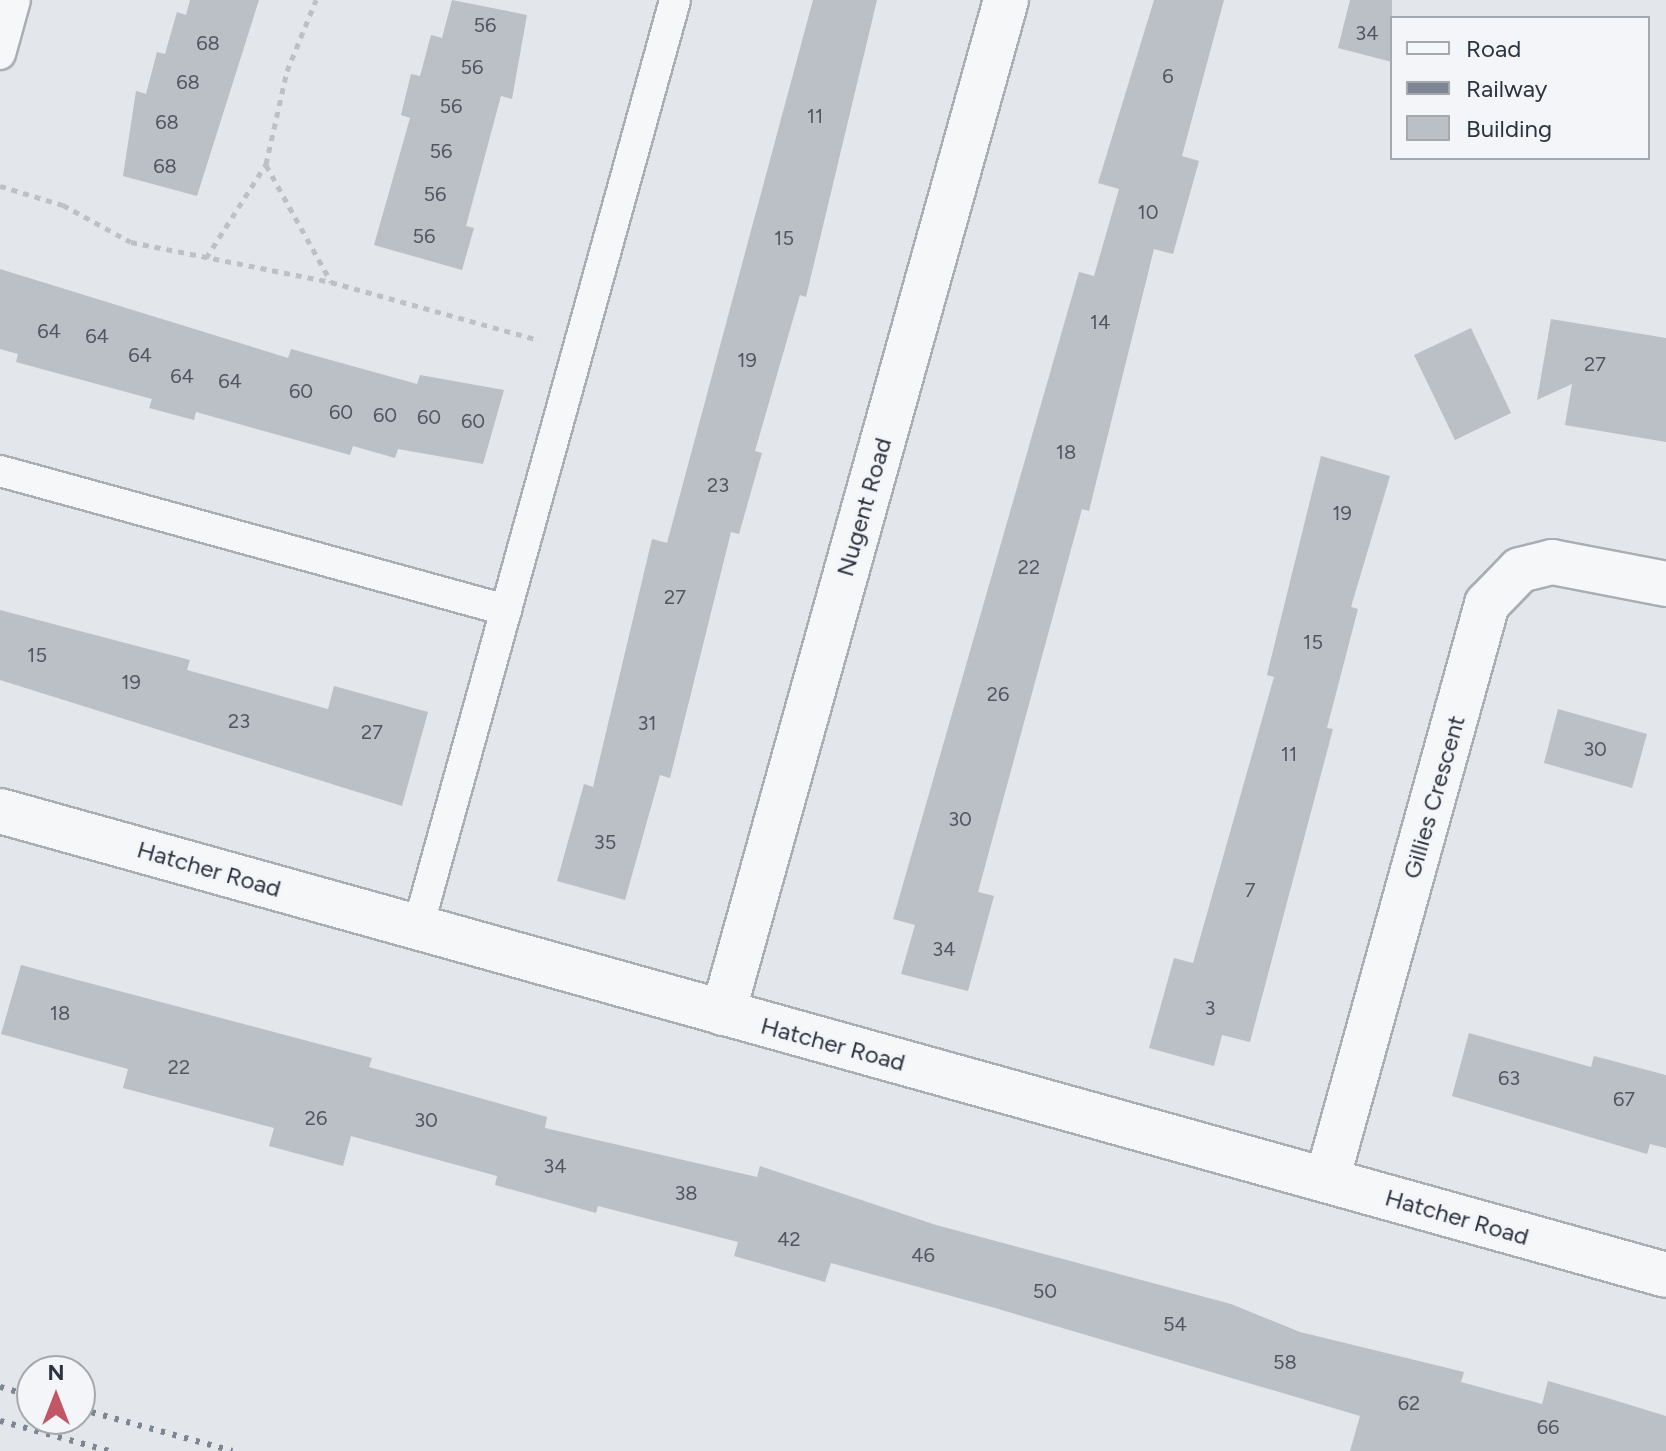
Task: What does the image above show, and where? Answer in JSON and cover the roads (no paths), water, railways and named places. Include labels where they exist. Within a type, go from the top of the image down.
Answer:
[{"type":"street","name":"Nugent Road","points":[[723,1013],[1006,0]]},
{"type":"street","name":"Gillies Crescent","points":[[1327,1180],[1487,604],[1520,570],[1552,562],[1666,584]]},
{"type":"street","name":"Hatcher Road","points":[[0,811],[1666,1275]]},
{"type":"lane","points":[[0,54],[15,0]]},
{"type":"lane","points":[[418,927],[675,0]]},
{"type":"lane","points":[[0,471],[506,610]]},
{"type":"railway","points":[[0,1387],[16,1392]]},
{"type":"railway","points":[[96,1413],[232,1451]]},
{"type":"railway","points":[[0,1421],[109,1451]]}]
